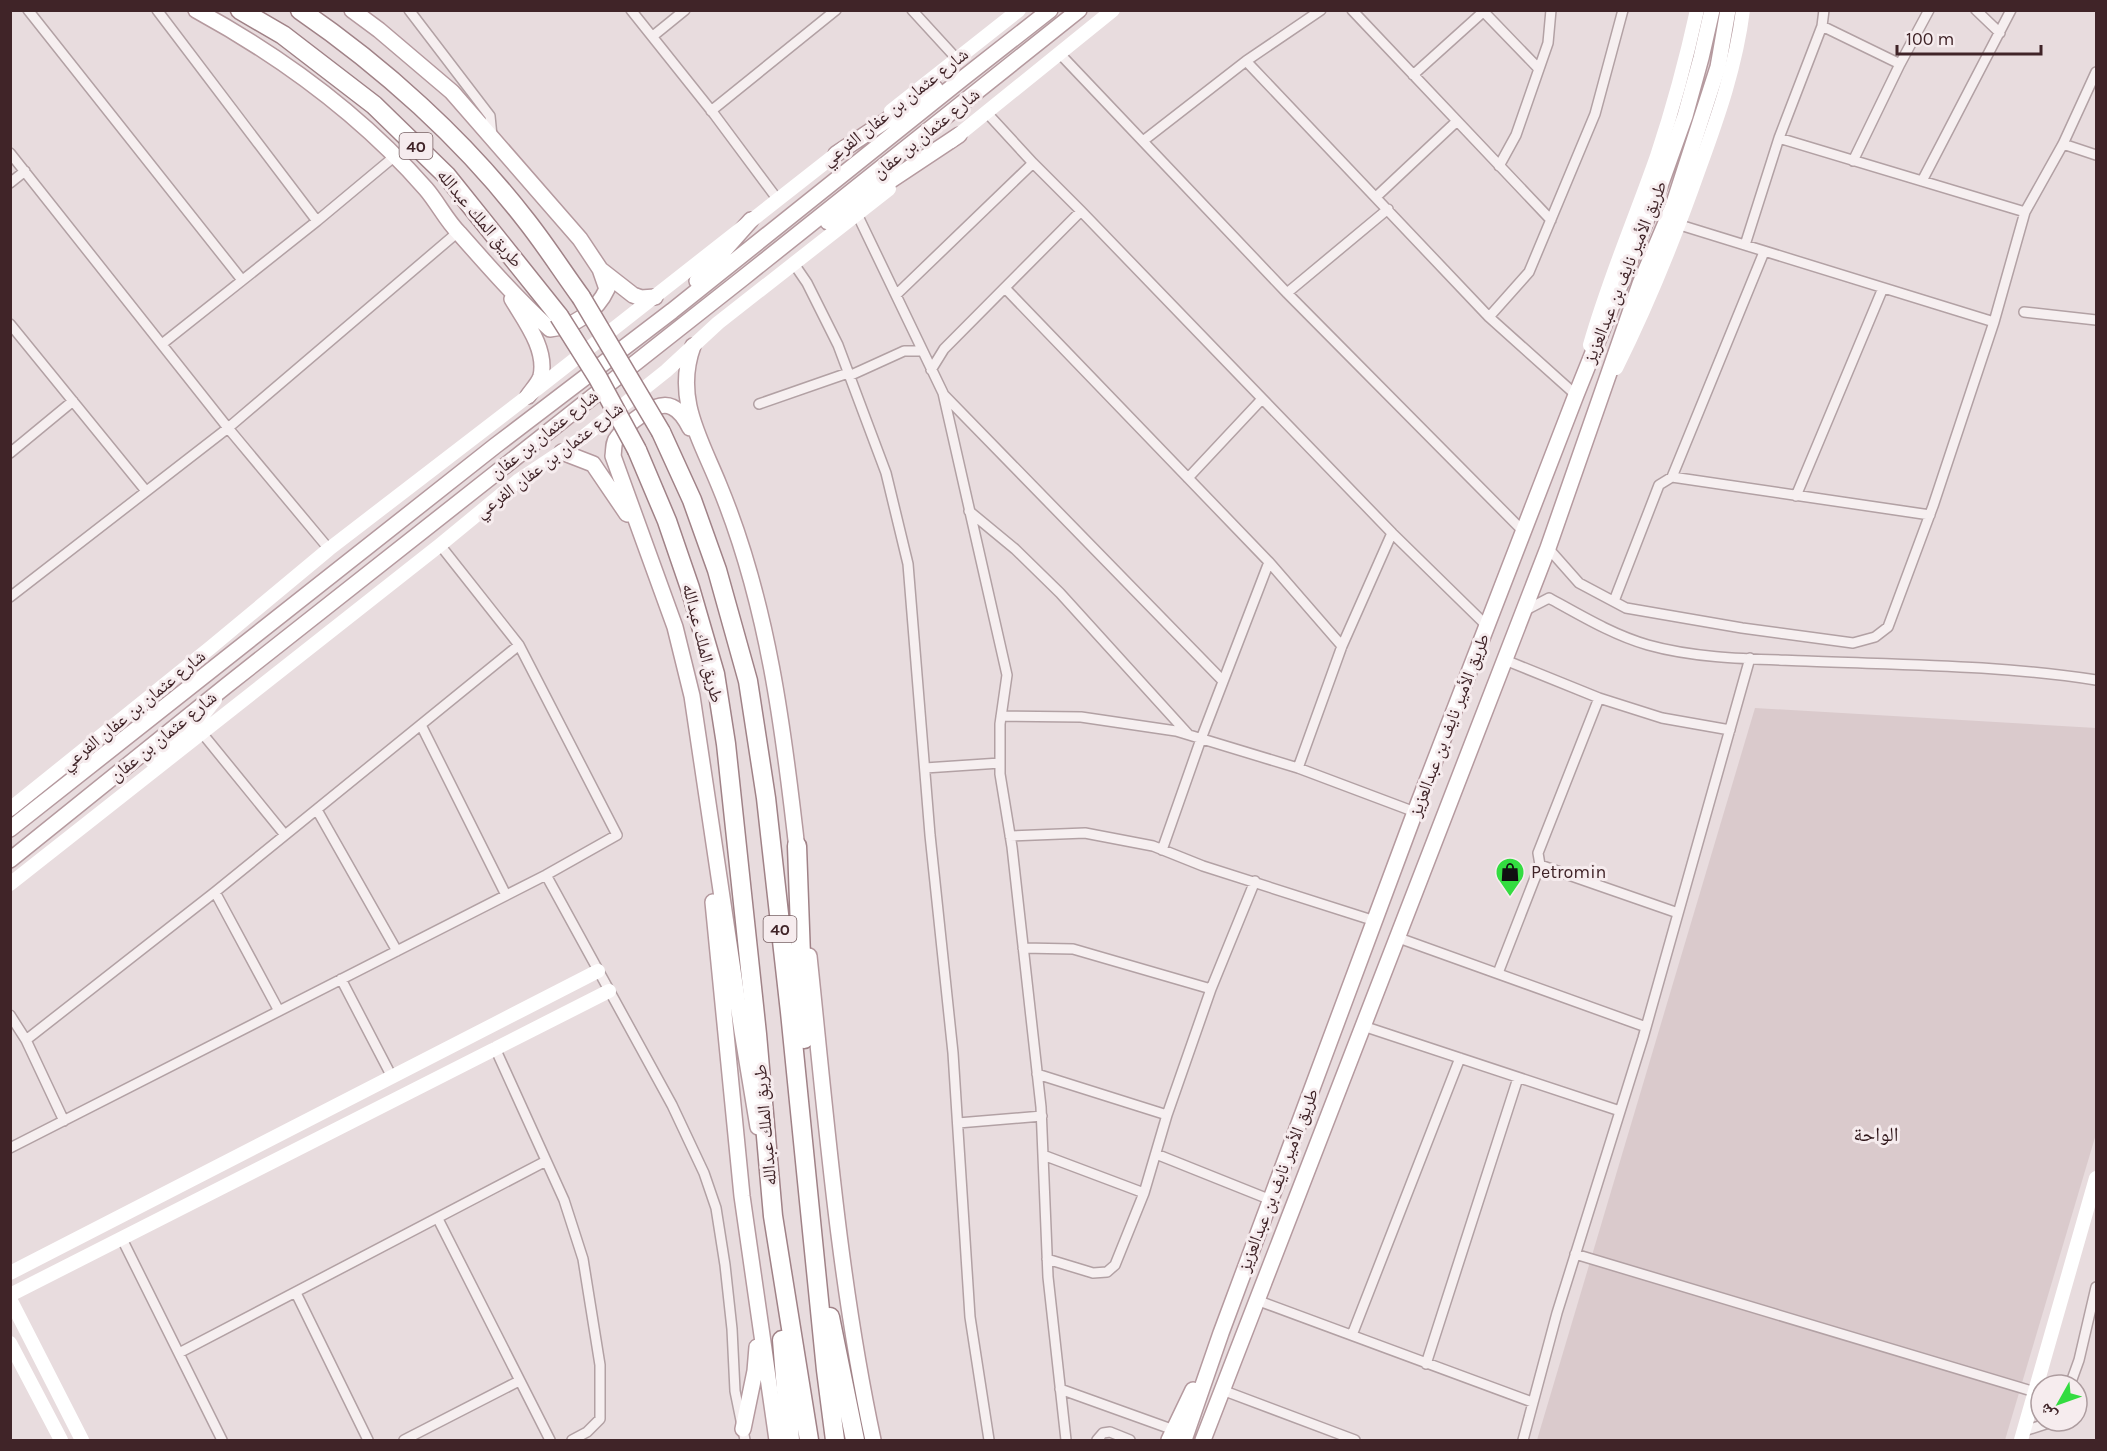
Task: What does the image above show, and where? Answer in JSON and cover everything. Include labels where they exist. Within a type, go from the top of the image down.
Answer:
[{"type":"highway","name":"طريق الملك عبدالله","points":[[240,10],[283,35],[374,105],[447,176],[559,316],[598,378],[637,450],[667,521],[690,588],[715,674],[726,744],[757,1034],[773,1216],[809,1440]]},
{"type":"highway","name":"طريق الملك عبدالله","points":[[300,10],[388,77],[471,156],[525,219],[581,297],[661,432],[692,500],[717,570],[748,681],[766,798],[835,1440]]},
{"type":"highway","points":[[797,846],[810,1215],[855,1440]]},
{"type":"highway","points":[[773,1216],[790,1440]]},
{"type":"main road","points":[[196,10],[232,30],[293,70],[348,113],[395,156],[427,190],[512,299],[534,338],[543,361],[540,378],[528,396]]},
{"type":"main road","points":[[352,10],[452,92],[580,239],[600,269],[607,289],[602,301],[587,314],[562,328],[550,328],[490,270]]},
{"type":"main road","name":"شارع عثمان بن عفان الفرعي","points":[[10,809],[198,659],[329,549],[655,297],[1019,10]]},
{"type":"main road","name":"شارع عثمان بن عفان","points":[[10,829],[495,446],[672,311],[1050,10]]},
{"type":"main road","name":"شارع عثمان بن عفان","points":[[10,860],[1079,10]]},
{"type":"main road","name":"شارع عثمان بن عفان الفرعي","points":[[10,884],[519,480],[582,438],[657,379],[718,323],[987,113],[1113,10]]},
{"type":"main road","points":[[1576,395],[1599,312],[1657,155],[1687,53],[1696,10]]},
{"type":"main road","name":"طريق الأمير نايف بن عبدالعزيز","points":[[1176,1437],[1221,1333],[1415,812],[1576,395],[1660,186],[1685,116],[1712,10]]},
{"type":"main road","name":"طريق الأمير نايف بن عبدالعزيز","points":[[1203,1440],[1259,1301],[1396,937],[1428,861],[1548,548],[1640,285],[1676,195],[1718,67],[1728,10]]},
{"type":"main road","points":[[1598,405],[1641,317],[1680,225],[1731,76],[1743,10]]},
{"type":"main road","points":[[836,154],[1033,24]]},
{"type":"main road","points":[[743,279],[959,135]]},
{"type":"main road","points":[[672,311],[751,220]]},
{"type":"main road","points":[[600,269],[633,295],[641,298],[655,297]]},
{"type":"main road","points":[[693,346],[687,364],[685,383],[689,410],[736,526],[761,617],[776,685],[789,771],[839,1241],[860,1379],[873,1440]]},
{"type":"main road","points":[[711,465],[683,416],[670,406],[656,406],[635,419],[615,439],[613,456],[675,627],[692,696],[740,1019],[773,1216]]},
{"type":"main road","points":[[562,452],[593,464],[642,537]]},
{"type":"main road","points":[[49,798],[76,767],[198,659]]},
{"type":"main road","points":[[96,815],[203,715],[226,686]]},
{"type":"main road","points":[[698,732],[742,1196],[777,1440]]},
{"type":"main road","points":[[10,1273],[597,970]]},
{"type":"main road","points":[[82,1440],[10,1297],[609,991]]},
{"type":"main road","points":[[2041,1373],[2097,1178]]},
{"type":"main road","points":[[744,1435],[755,1371],[759,1314]]},
{"type":"main road","points":[[10,1343],[61,1440]]},
{"type":"main road","points":[[1210,1440],[1215,1409]]},
{"type":"main road","points":[[2023,1436],[2029,1414]]},
{"type":"street","points":[[28,10],[243,280]]},
{"type":"street","points":[[158,10],[317,221]]},
{"type":"street","points":[[410,10],[490,116],[492,136]]},
{"type":"street","points":[[631,10],[778,200]]},
{"type":"street","points":[[653,36],[685,10]]},
{"type":"street","points":[[711,111],[836,10]]},
{"type":"street","points":[[912,10],[956,58]]},
{"type":"street","points":[[1143,141],[1246,61],[1321,10]]},
{"type":"street","points":[[1352,10],[1551,220]]},
{"type":"street","points":[[1499,166],[1516,135],[1548,43],[1551,10]]},
{"type":"street","points":[[1489,317],[1529,272],[1595,114],[1623,10]]},
{"type":"street","points":[[1745,245],[1779,138],[1822,26],[1824,10]]},
{"type":"street","points":[[1853,161],[1929,10]]},
{"type":"street","points":[[1976,10],[2000,33]]},
{"type":"street","points":[[1922,181],[2011,10]]},
{"type":"street","points":[[1413,75],[1483,11],[1539,69]]},
{"type":"street","points":[[1822,26],[1900,64]]},
{"type":"street","points":[[1060,55],[1287,293],[1523,531]]},
{"type":"street","points":[[1246,61],[1489,317],[1576,395]]},
{"type":"street","points":[[1548,548],[1579,583],[1626,608],[1742,628],[1853,643],[1875,638],[1888,627],[1930,515],[1994,322],[2025,213],[2063,144],[2097,72]]},
{"type":"street","points":[[987,113],[1392,533],[1487,626]]},
{"type":"street","points":[[1376,197],[1457,121]]},
{"type":"street","points":[[1779,138],[2025,213]]},
{"type":"street","points":[[2063,144],[2097,155]]},
{"type":"street","points":[[10,153],[228,428],[329,549]]},
{"type":"street","points":[[162,344],[395,156]]},
{"type":"street","points":[[897,294],[1033,163]]},
{"type":"street","points":[[10,183],[25,171]]},
{"type":"street","points":[[1287,293],[1388,209]]},
{"type":"street","points":[[931,370],[944,349],[1081,211]]},
{"type":"street","points":[[857,214],[943,393],[1007,675],[1001,716],[1000,763],[1042,1116],[1047,1259],[1066,1440]]},
{"type":"street","points":[[1680,225],[1994,322]]},
{"type":"street","points":[[10,597],[228,428],[458,232]]},
{"type":"street","points":[[1614,601],[1659,485],[1672,477],[1764,252]]},
{"type":"street","points":[[794,264],[807,283],[838,345],[886,473],[908,564],[930,835],[953,1053],[970,1317],[989,1440]]},
{"type":"street","points":[[1005,288],[1269,562],[1342,646]]},
{"type":"street","points":[[1796,496],[1883,288]]},
{"type":"street","points":[[2024,312],[2097,320]]},
{"type":"street","points":[[11,325],[146,491]]},
{"type":"street","points":[[759,404],[849,374],[904,351],[922,351]]},
{"type":"street","points":[[943,393],[1223,681]]},
{"type":"street","points":[[1188,478],[1262,399]]},
{"type":"street","points":[[10,453],[73,401]]},
{"type":"street","points":[[1672,477],[1930,515]]},
{"type":"street","points":[[969,511],[1015,549],[1060,593],[1190,735]]},
{"type":"street","points":[[1298,768],[1342,646],[1392,533]]},
{"type":"street","points":[[10,1148],[546,875],[617,835],[519,645],[440,545]]},
{"type":"street","points":[[1162,850],[1201,739],[1269,562]]},
{"type":"street","points":[[1523,612],[1549,597],[1593,622],[1647,645],[1696,654],[1995,668],[2097,680]]},
{"type":"street","points":[[26,1040],[215,892],[519,645]]},
{"type":"street","points":[[1523,1440],[1532,1401],[1575,1254],[1646,1027],[1750,658]]},
{"type":"street","points":[[1505,660],[1599,698],[1662,718],[1730,730]]},
{"type":"street","points":[[1498,974],[1540,865],[1538,854],[1599,698]]},
{"type":"street","points":[[1001,716],[1081,717],[1176,731],[1298,768],[1415,812]]},
{"type":"street","points":[[421,725],[506,895]]},
{"type":"street","points":[[201,733],[285,835]]},
{"type":"street","points":[[925,768],[1000,763]]},
{"type":"street","points":[[317,810],[397,951]]},
{"type":"street","points":[[1010,836],[1085,833],[1153,846],[1203,866],[1375,921]]},
{"type":"street","points":[[1540,865],[1678,913]]},
{"type":"street","points":[[546,875],[672,1105],[704,1173],[716,1209],[731,1319],[735,1391],[744,1435]]},
{"type":"street","points":[[1047,1259],[1093,1273],[1107,1272],[1115,1265],[1144,1192],[1167,1115],[1211,988],[1256,882]]},
{"type":"street","points":[[215,892],[279,1011]]},
{"type":"street","points":[[1396,937],[1646,1027]]},
{"type":"street","points":[[1023,948],[1073,949],[1211,988]]},
{"type":"street","points":[[341,979],[392,1077]]},
{"type":"street","points":[[10,1015],[26,1040],[64,1121]]},
{"type":"street","points":[[1363,1026],[1620,1111]]},
{"type":"street","points":[[495,1048],[564,1200],[583,1259],[600,1365],[600,1419],[587,1432],[572,1440]]},
{"type":"street","points":[[1352,1335],[1460,1058]]},
{"type":"street","points":[[1037,1074],[1167,1115]]},
{"type":"street","points":[[1426,1364],[1518,1078]]},
{"type":"street","points":[[958,1123],[1042,1116]]},
{"type":"street","points":[[1156,1154],[1271,1200]]},
{"type":"street","points":[[1043,1155],[1144,1192]]},
{"type":"street","points":[[179,1353],[546,1161]]},
{"type":"street","points":[[438,1219],[550,1440]]},
{"type":"street","points":[[122,1239],[222,1440]]},
{"type":"street","points":[[1575,1254],[2029,1390]]},
{"type":"street","points":[[2074,1373],[2097,1287]]},
{"type":"street","points":[[296,1293],[368,1440]]},
{"type":"street","points":[[1259,1301],[1532,1401]]},
{"type":"street","points":[[404,1440],[519,1381]]},
{"type":"street","points":[[1060,1389],[1176,1437]]},
{"type":"street","points":[[1222,1390],[1334,1437],[1354,1440]]},
{"type":"street","points":[[1097,1440],[1103,1433],[1110,1432],[1130,1440]]},
{"type":"shaded area","points":[[1755,708],[2096,728],[2096,1134],[2005,1440],[1537,1440]]},
{"type":"place","name":"Petromin","points":[[1510,898]]},
{"type":"district","name":"الواحة","points":[[1876,1134]]}]
